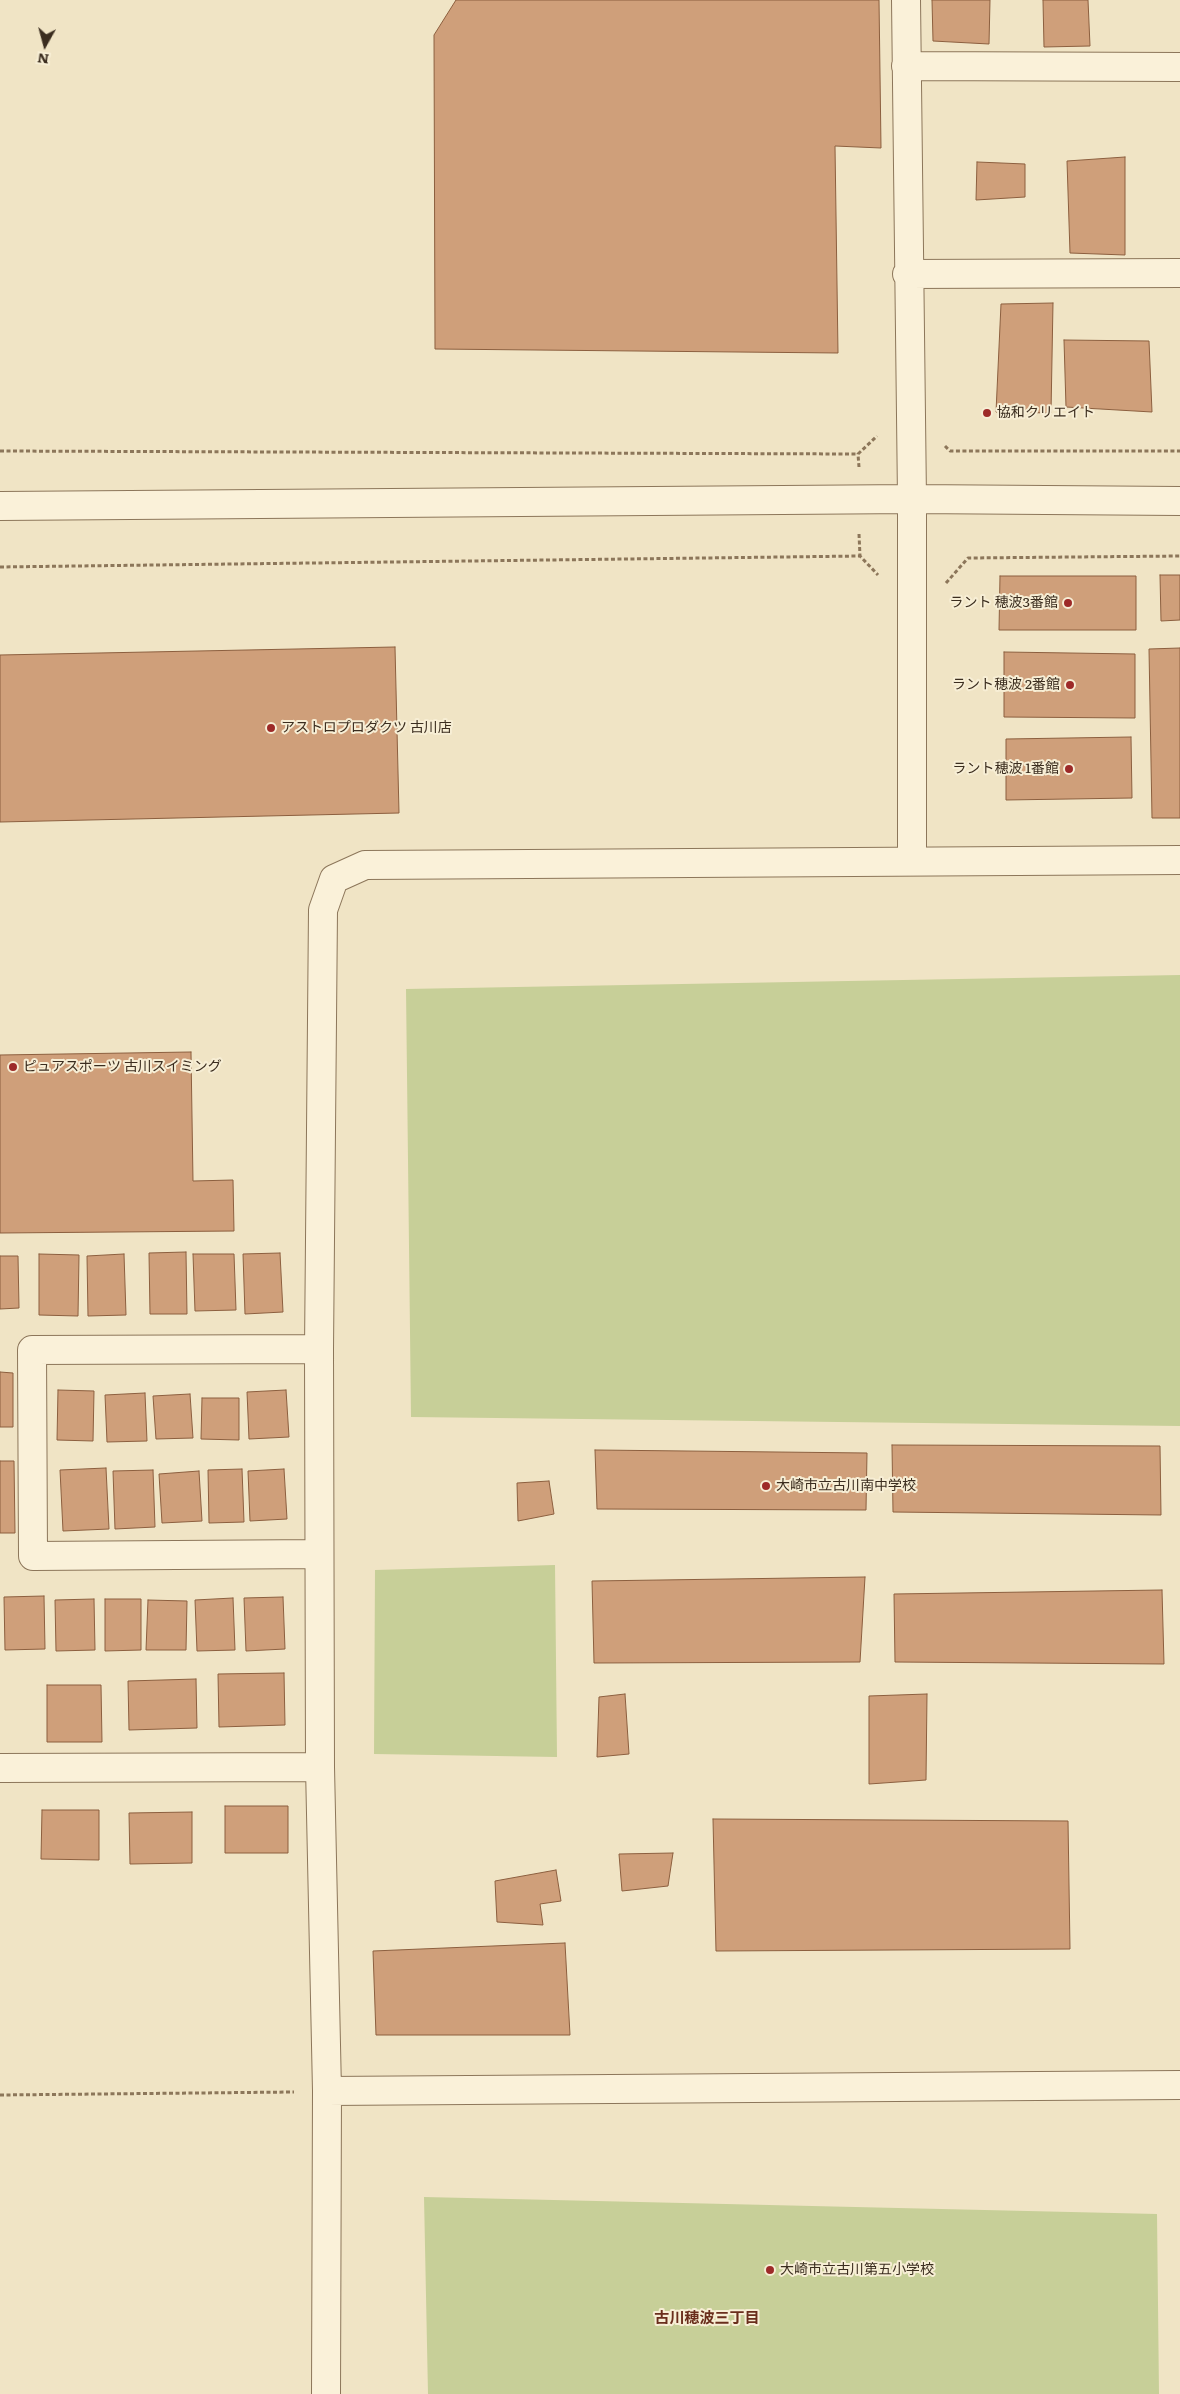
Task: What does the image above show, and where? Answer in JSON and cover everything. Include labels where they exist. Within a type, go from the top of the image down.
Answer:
[{"type":"street","points":[[906,0],[907,274],[912,499],[912,861]]},
{"type":"street","points":[[906,66],[1180,67]]},
{"type":"street","points":[[907,274],[1180,273]]},
{"type":"street","points":[[0,506],[912,499],[1180,501]]},
{"type":"street","points":[[326,2394],[327,2091],[320,1767],[319,1349],[323,910],[334,879],[366,865],[1180,860]]},
{"type":"street","points":[[319,1349],[32,1350],[33,1556],[319,1554]]},
{"type":"street","points":[[0,1768],[320,1767]]},
{"type":"street","points":[[327,2091],[1180,2085]]},
{"type":"path","points":[[0,451],[858,454],[881,432]]},
{"type":"path","points":[[941,442],[950,451],[1180,451]]},
{"type":"path","points":[[858,454],[859,472]]},
{"type":"path","points":[[859,531],[860,556],[880,578]]},
{"type":"path","points":[[0,567],[860,556]]},
{"type":"path","points":[[944,586],[968,558],[1180,556]]},
{"type":"path","points":[[0,2095],[327,2091]]},
{"type":"green space","points":[[1180,975],[1180,1426],[411,1417],[406,989]]},
{"type":"green space","points":[[555,1565],[557,1757],[374,1754],[375,1570]]},
{"type":"green space","name":"大崎市立古川第五小学校","points":[[424,2197],[1157,2214],[1159,2394],[428,2394]]},
{"type":"building","points":[[456,0],[879,0],[881,148],[835,146],[838,353],[435,349],[434,35]]},
{"type":"building","points":[[932,0],[990,0],[989,44],[933,41]]},
{"type":"building","points":[[1043,0],[1088,0],[1090,46],[1044,47]]},
{"type":"building","points":[[1125,157],[1125,255],[1070,253],[1067,161]]},
{"type":"building","points":[[977,162],[1025,164],[1025,197],[976,200]]},
{"type":"building","points":[[1053,303],[1051,413],[996,412],[1001,304]]},
{"type":"building","points":[[1064,340],[1149,341],[1152,412],[1066,407]]},
{"type":"building","points":[[1160,575],[1180,575],[1180,620],[1161,621]]},
{"type":"building","name":"ラント 穂波3番館","points":[[1000,576],[1136,576],[1136,630],[999,630]]},
{"type":"building","points":[[395,647],[399,813],[0,822],[0,655]]},
{"type":"building","points":[[1180,648],[1180,818],[1152,818],[1149,649]]},
{"type":"building","name":"ラント穂波 2番館","points":[[1004,652],[1135,654],[1135,718],[1004,717]]},
{"type":"building","name":"ラント穂波 1番館","points":[[1131,737],[1132,798],[1006,800],[1006,739]]},
{"type":"building","points":[[191,1052],[193,1181],[233,1180],[234,1231],[0,1233],[0,1055]]},
{"type":"building","points":[[186,1252],[187,1314],[150,1314],[149,1253]]},
{"type":"building","points":[[280,1253],[283,1312],[245,1314],[243,1254]]},
{"type":"building","points":[[39,1254],[79,1255],[78,1316],[39,1315]]},
{"type":"building","points":[[124,1254],[126,1315],[88,1316],[87,1256]]},
{"type":"building","points":[[193,1254],[234,1254],[236,1310],[195,1311]]},
{"type":"building","points":[[0,1256],[18,1256],[19,1308],[0,1309]]},
{"type":"building","points":[[0,1372],[13,1373],[13,1427],[0,1427]]},
{"type":"building","points":[[58,1390],[94,1391],[93,1441],[57,1440]]},
{"type":"building","points":[[286,1390],[289,1437],[249,1439],[247,1392]]},
{"type":"building","points":[[145,1393],[147,1441],[107,1442],[105,1395]]},
{"type":"building","points":[[190,1394],[193,1438],[156,1439],[153,1396]]},
{"type":"building","points":[[202,1398],[239,1398],[239,1440],[201,1439]]},
{"type":"building","points":[[892,1445],[1160,1446],[1161,1515],[893,1512]]},
{"type":"building","points":[[595,1450],[867,1453],[866,1510],[597,1509]]},
{"type":"building","points":[[0,1461],[14,1461],[15,1533],[0,1533]]},
{"type":"building","points":[[106,1468],[109,1529],[63,1531],[60,1470]]},
{"type":"building","points":[[242,1469],[244,1522],[209,1523],[208,1470]]},
{"type":"building","points":[[284,1469],[287,1519],[250,1521],[248,1471]]},
{"type":"building","points":[[153,1470],[155,1527],[115,1529],[113,1471]]},
{"type":"building","points":[[199,1471],[202,1521],[162,1523],[159,1474]]},
{"type":"building","points":[[549,1481],[554,1514],[518,1521],[517,1483]]},
{"type":"building","points":[[865,1577],[860,1662],[594,1663],[592,1581]]},
{"type":"building","points":[[1162,1590],[1164,1664],[895,1662],[894,1594]]},
{"type":"building","points":[[44,1596],[45,1649],[5,1650],[4,1597]]},
{"type":"building","points":[[283,1597],[285,1649],[246,1651],[244,1598]]},
{"type":"building","points":[[233,1598],[235,1650],[197,1651],[195,1600]]},
{"type":"building","points":[[94,1599],[95,1650],[56,1651],[55,1600]]},
{"type":"building","points":[[105,1599],[141,1599],[141,1650],[105,1651]]},
{"type":"building","points":[[148,1600],[187,1601],[186,1650],[146,1650]]},
{"type":"building","points":[[284,1673],[285,1725],[219,1727],[218,1674]]},
{"type":"building","points":[[196,1679],[197,1728],[129,1730],[128,1681]]},
{"type":"building","points":[[47,1685],[101,1685],[102,1742],[47,1742]]},
{"type":"building","points":[[625,1694],[629,1754],[597,1757],[599,1697]]},
{"type":"building","points":[[927,1694],[926,1780],[869,1784],[869,1696]]},
{"type":"building","points":[[225,1806],[288,1806],[288,1853],[225,1853]]},
{"type":"building","points":[[42,1810],[99,1810],[99,1860],[41,1859]]},
{"type":"building","points":[[192,1812],[192,1863],[130,1864],[129,1813]]},
{"type":"building","points":[[713,1819],[1068,1821],[1070,1949],[716,1951]]},
{"type":"building","points":[[673,1853],[668,1886],[622,1891],[619,1854]]},
{"type":"building","points":[[556,1870],[561,1901],[540,1904],[543,1925],[497,1922],[495,1881]]},
{"type":"building","points":[[565,1943],[570,2035],[376,2035],[373,1951]]},
{"type":"place","name":"協和クリエイト","points":[[987,413]]},
{"type":"place","name":"ラント 穂波3番館","points":[[1068,603]]},
{"type":"place","name":"ラント穂波 2番館","points":[[1070,685]]},
{"type":"place","name":"アストロプロダクツ 古川店","points":[[271,728]]},
{"type":"place","name":"ラント穂波 1番館","points":[[1069,769]]},
{"type":"place","name":"ピュアスポーツ 古川スイミング","points":[[13,1067]]},
{"type":"place","name":"大崎市立古川南中学校","points":[[766,1486]]},
{"type":"place","name":"大崎市立古川第五小学校","points":[[770,2270]]},
{"type":"district","name":"古川穂波三丁目","points":[[707,2319]]}]
